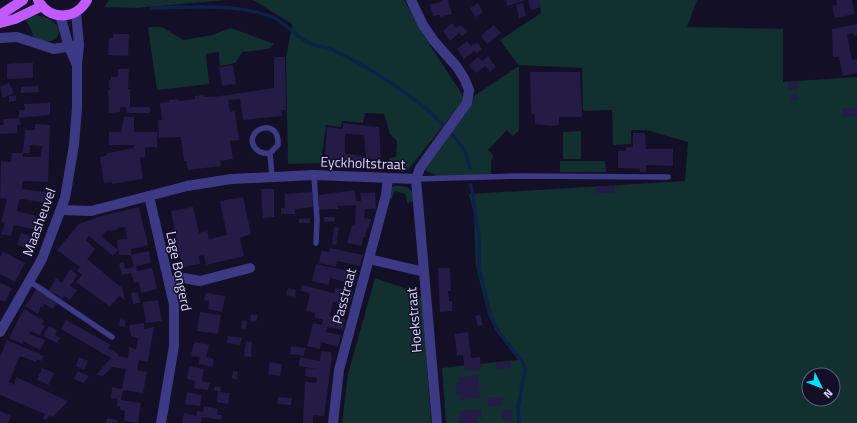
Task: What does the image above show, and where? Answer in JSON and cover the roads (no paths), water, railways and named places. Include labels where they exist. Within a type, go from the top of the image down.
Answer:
[{"type":"main road","points":[[0,15],[23,0]]},
{"type":"main road","points":[[0,23],[15,19],[40,3],[51,13],[60,15],[76,12],[87,0]]},
{"type":"street","points":[[411,0],[423,25],[434,41],[457,67],[469,90],[467,104],[420,168],[416,179],[424,272]]},
{"type":"street","name":"Maasheuvel","points":[[0,332],[42,259],[65,198],[74,145],[77,108],[77,65],[79,45],[76,12]]},
{"type":"street","name":"Maasheuvel","points":[[60,15],[69,47],[77,65]]},
{"type":"street","points":[[0,38],[12,37],[50,48],[79,45]]},
{"type":"street","name":"Eyckholtstraat","points":[[61,210],[91,211],[187,186],[232,179],[314,175],[416,179]]},
{"type":"street","name":"Passtraat","points":[[333,423],[339,370],[386,195],[388,178]]},
{"type":"street","name":"Lage Bongerd","points":[[149,196],[174,304],[174,346],[161,423]]},
{"type":"street","name":"Hoekstraat","points":[[369,259],[424,272],[437,423]]},
{"type":"street","points":[[169,282],[184,278],[200,281],[250,268]]},
{"type":"lane","points":[[270,153],[264,154],[258,152],[253,146],[252,139],[256,132],[262,128],[269,128],[276,132],[279,139],[278,145],[270,153],[272,176]]},
{"type":"lane","points":[[314,175],[317,220],[316,243]]},
{"type":"lane","name":"Eyckholtstraat","points":[[416,179],[518,176],[668,177]]},
{"type":"lane","points":[[29,281],[112,337]]},
{"type":"waterway","points":[[152,8],[228,8],[244,10],[272,17],[307,42],[333,50],[376,73],[406,93],[443,125]]},
{"type":"waterway","points":[[451,133],[465,151],[470,168]]},
{"type":"waterway","points":[[471,185],[479,237],[479,268],[491,317],[500,334],[523,362],[525,370],[518,408],[519,423]]}]
